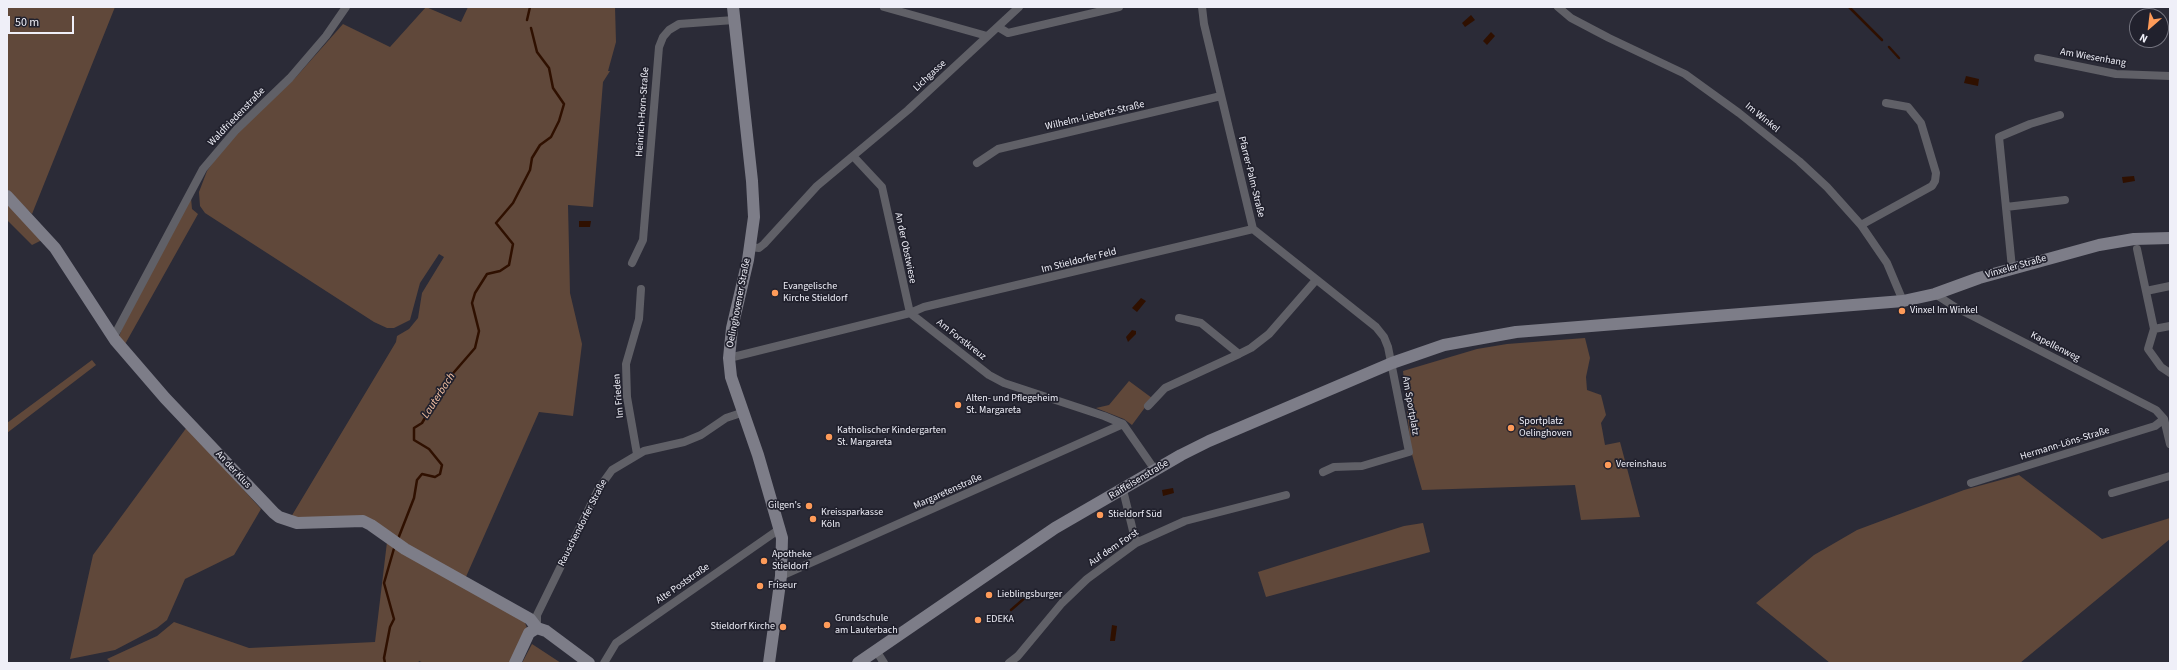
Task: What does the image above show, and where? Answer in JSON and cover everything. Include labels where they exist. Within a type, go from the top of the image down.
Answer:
[{"type":"main road","name":"Oelinghovener Straße","points":[[733,7],[752,181],[754,217],[750,247],[732,328],[729,358],[731,377],[744,412],[781,528],[783,546],[781,576],[769,663]]},
{"type":"main road","name":"An der Klus","points":[[7,196],[55,248],[113,338],[165,398],[264,504],[279,517],[297,523],[313,524],[363,521],[405,549],[530,619],[537,628],[546,631],[589,663]]},
{"type":"main road","name":"Vinxeler Straße","points":[[1444,345],[1516,332],[1903,301],[1935,294],[2012,268],[2099,245],[2134,239],[2170,238]]},
{"type":"main road","name":"Raiffeisenstraße","points":[[858,663],[877,652],[1014,555],[1055,528],[1155,470],[1209,441],[1392,363],[1444,345]]},
{"type":"main road","points":[[515,663],[529,633],[537,628]]},
{"type":"street","name":"Waldfriedenstraße","points":[[113,338],[204,169],[232,134],[290,78],[326,36],[346,7]]},
{"type":"street","points":[[884,7],[987,36]]},
{"type":"street","name":"Lichgasse","points":[[750,247],[759,248],[764,244],[817,186],[908,110],[1019,7]]},
{"type":"street","points":[[998,27],[1008,34],[1119,7]]},
{"type":"street","name":"Pfarrer-Palm-Straße","points":[[1202,7],[1221,96],[1253,229],[1376,327],[1384,337],[1392,363]]},
{"type":"street","name":"Im Winkel","points":[[1558,7],[1571,18],[1685,74],[1727,104],[1799,161],[1827,187],[1861,225],[1887,263],[1903,301]]},
{"type":"street","name":"Heinrich-Horn-Straße","points":[[632,263],[643,240],[659,47],[663,37],[669,30],[679,24],[734,20]]},
{"type":"street","name":"Am Wiesenhang","points":[[2038,58],[2116,74],[2170,76]]},
{"type":"street","name":"Wilhelm-Liebertz-Straße","points":[[977,163],[998,148],[1221,96]]},
{"type":"street","points":[[1861,225],[1932,186],[1936,181],[1936,173],[1921,123],[1908,107],[1886,103]]},
{"type":"street","points":[[2012,268],[1999,137],[2030,124],[2060,115]]},
{"type":"street","name":"An der Obstwiese","points":[[853,156],[882,187],[910,313]]},
{"type":"street","points":[[2006,207],[2065,200]]},
{"type":"street","name":"Im Stieldorfer Feld","points":[[910,313],[924,307],[1253,229]]},
{"type":"street","points":[[2137,249],[2154,329],[2148,349],[2161,367],[2170,373]]},
{"type":"street","points":[[1148,406],[1166,388],[1251,348],[1269,334],[1316,280]]},
{"type":"street","points":[[2146,291],[2170,286]]},
{"type":"street","name":"Im Frieden","points":[[637,454],[627,397],[626,364],[639,319],[641,289]]},
{"type":"street","name":"Kapellenweg","points":[[1935,294],[1955,307],[2156,410],[2164,419]]},
{"type":"street","points":[[729,358],[910,313]]},
{"type":"street","name":"Am Forstkreuz","points":[[910,313],[989,375],[1004,383],[1104,416],[1123,424]]},
{"type":"street","points":[[1179,318],[1201,323],[1239,354]]},
{"type":"street","points":[[2154,329],[2170,326]]},
{"type":"street","name":"Am Sportplatz","points":[[1323,472],[1334,467],[1362,466],[1409,452],[1392,363]]},
{"type":"street","name":"Rauschendorfer Straße","points":[[537,628],[537,615],[601,484],[612,470],[637,454],[684,442],[701,435],[726,418],[744,412]]},
{"type":"street","points":[[2164,419],[2170,444]]},
{"type":"street","name":"Hermann-Löns-Straße","points":[[1970,484],[2155,426],[2164,419]]},
{"type":"street","points":[[1123,424],[1155,470]]},
{"type":"street","name":"Margaretenstraße","points":[[781,576],[1123,424]]},
{"type":"street","points":[[2112,493],[2170,476]]},
{"type":"street","points":[[1122,490],[1136,543]]},
{"type":"street","name":"Auf dem Forst","points":[[1009,663],[1018,656],[1062,603],[1087,579],[1136,543],[1185,521],[1286,494]]},
{"type":"street","name":"Alte Poststraße","points":[[604,663],[616,642],[781,528]]},
{"type":"street","points":[[877,652],[884,663]]},
{"type":"shaded area","points":[[7,7],[115,7],[32,214],[7,190]]},
{"type":"shaded area","points":[[426,7],[461,22],[468,7],[615,7],[616,42],[608,71],[610,71],[603,82],[593,207],[568,205],[570,293],[582,344],[573,416],[539,412],[465,579],[387,533],[330,518],[291,517],[396,342],[397,336],[409,329],[418,318],[422,293],[444,257],[439,254],[420,283],[410,320],[394,328],[387,328],[374,322],[205,213],[200,206],[199,192],[207,171],[227,142],[296,77],[343,24],[390,47]]},
{"type":"shaded area","points":[[1471,15],[1475,20],[1465,27],[1462,23]]},
{"type":"shaded area","points":[[1491,32],[1495,36],[1487,45],[1483,41]]},
{"type":"shaded area","points":[[1966,76],[1979,79],[1978,86],[1964,83]]},
{"type":"shaded area","points":[[2134,176],[2135,181],[2123,183],[2122,177]]},
{"type":"shaded area","points":[[191,198],[192,209],[198,214],[124,346],[119,337],[122,328]]},
{"type":"shaded area","points":[[7,201],[42,240],[32,245],[7,220]]},
{"type":"shaded area","points":[[579,221],[591,221],[590,227],[579,227]]},
{"type":"shaded area","points":[[1141,298],[1146,301],[1137,312],[1132,308]]},
{"type":"shaded area","points":[[1132,330],[1136,331],[1136,334],[1128,342],[1126,337]]},
{"type":"shaded area","points":[[1585,338],[1590,358],[1586,377],[1587,390],[1601,395],[1606,415],[1601,423],[1605,445],[1620,442],[1640,517],[1581,520],[1575,485],[1422,490],[1411,451],[1403,371],[1477,349],[1507,344]]},
{"type":"shaded area","points":[[92,360],[96,365],[7,433],[7,423]]},
{"type":"shaded area","points":[[1129,381],[1152,398],[1132,425],[1124,419],[1096,408],[1109,405]]},
{"type":"shaded area","points":[[187,427],[261,509],[234,555],[185,579],[167,620],[157,628],[115,650],[70,659],[93,555]]},
{"type":"shaded area","points":[[2019,475],[2102,539],[2170,518],[2170,539],[2020,663],[1830,663],[1756,603],[1814,555],[1857,530],[1964,490]]},
{"type":"shaded area","points":[[1173,488],[1174,493],[1163,496],[1162,490]]},
{"type":"shaded area","points":[[1423,523],[1430,552],[1266,597],[1258,572],[1404,526]]},
{"type":"shaded area","points":[[387,542],[524,620],[527,628],[510,663],[424,663],[419,661],[418,663],[111,663],[107,659],[157,636],[174,622],[249,648],[375,642]]},
{"type":"shaded area","points":[[1112,625],[1117,626],[1115,641],[1110,641]]},
{"type":"shaded area","points":[[532,644],[561,663],[522,663]]},
{"type":"waterway","name":"Lauterbach","points":[[527,20],[530,7]]},
{"type":"waterway","points":[[1849,7],[1882,40]]},
{"type":"waterway","name":"Lauterbach","points":[[398,539],[414,498],[417,480],[422,474],[435,477],[440,474],[442,465],[429,449],[414,440],[414,428],[422,423],[449,378],[475,348],[479,331],[472,303],[475,293],[487,274],[500,271],[509,265],[513,244],[496,223],[513,203],[530,170],[532,158],[540,145],[551,137],[559,121],[564,104],[553,88],[549,68],[537,52],[531,28]]},
{"type":"waterway","points":[[1889,47],[1899,58]]},
{"type":"waterway","name":"Lauterbach","points":[[385,663],[384,658],[390,627],[394,619],[384,583],[395,545]]},
{"type":"waterway","points":[[1011,610],[1027,596]]},
{"type":"place","name":"Evangelische Kirche Stieldorf","points":[[775,293]]},
{"type":"place","name":"Vinxel Im Winkel","points":[[1902,311]]},
{"type":"place","name":"Alten- und Pflegeheim St. Margareta","points":[[958,405]]},
{"type":"place","name":"Sportplatz Oelinghoven","points":[[1511,428]]},
{"type":"place","name":"Katholischer Kindergarten St. Margareta","points":[[829,437]]},
{"type":"place","name":"Vereinshaus","points":[[1608,465]]},
{"type":"place","name":"Gilgen's","points":[[809,506]]},
{"type":"place","name":"Stieldorf Süd","points":[[1100,515]]},
{"type":"place","name":"Kreissparkasse Köln","points":[[813,519]]},
{"type":"place","name":"Apotheke Stieldorf","points":[[764,561]]},
{"type":"place","name":"Friseur","points":[[760,586]]},
{"type":"place","name":"Lieblingsburger","points":[[989,595]]},
{"type":"place","name":"EDEKA","points":[[978,620]]},
{"type":"place","name":"Grundschule am Lauterbach","points":[[827,625]]},
{"type":"place","name":"Stieldorf Kirche","points":[[783,627]]}]
